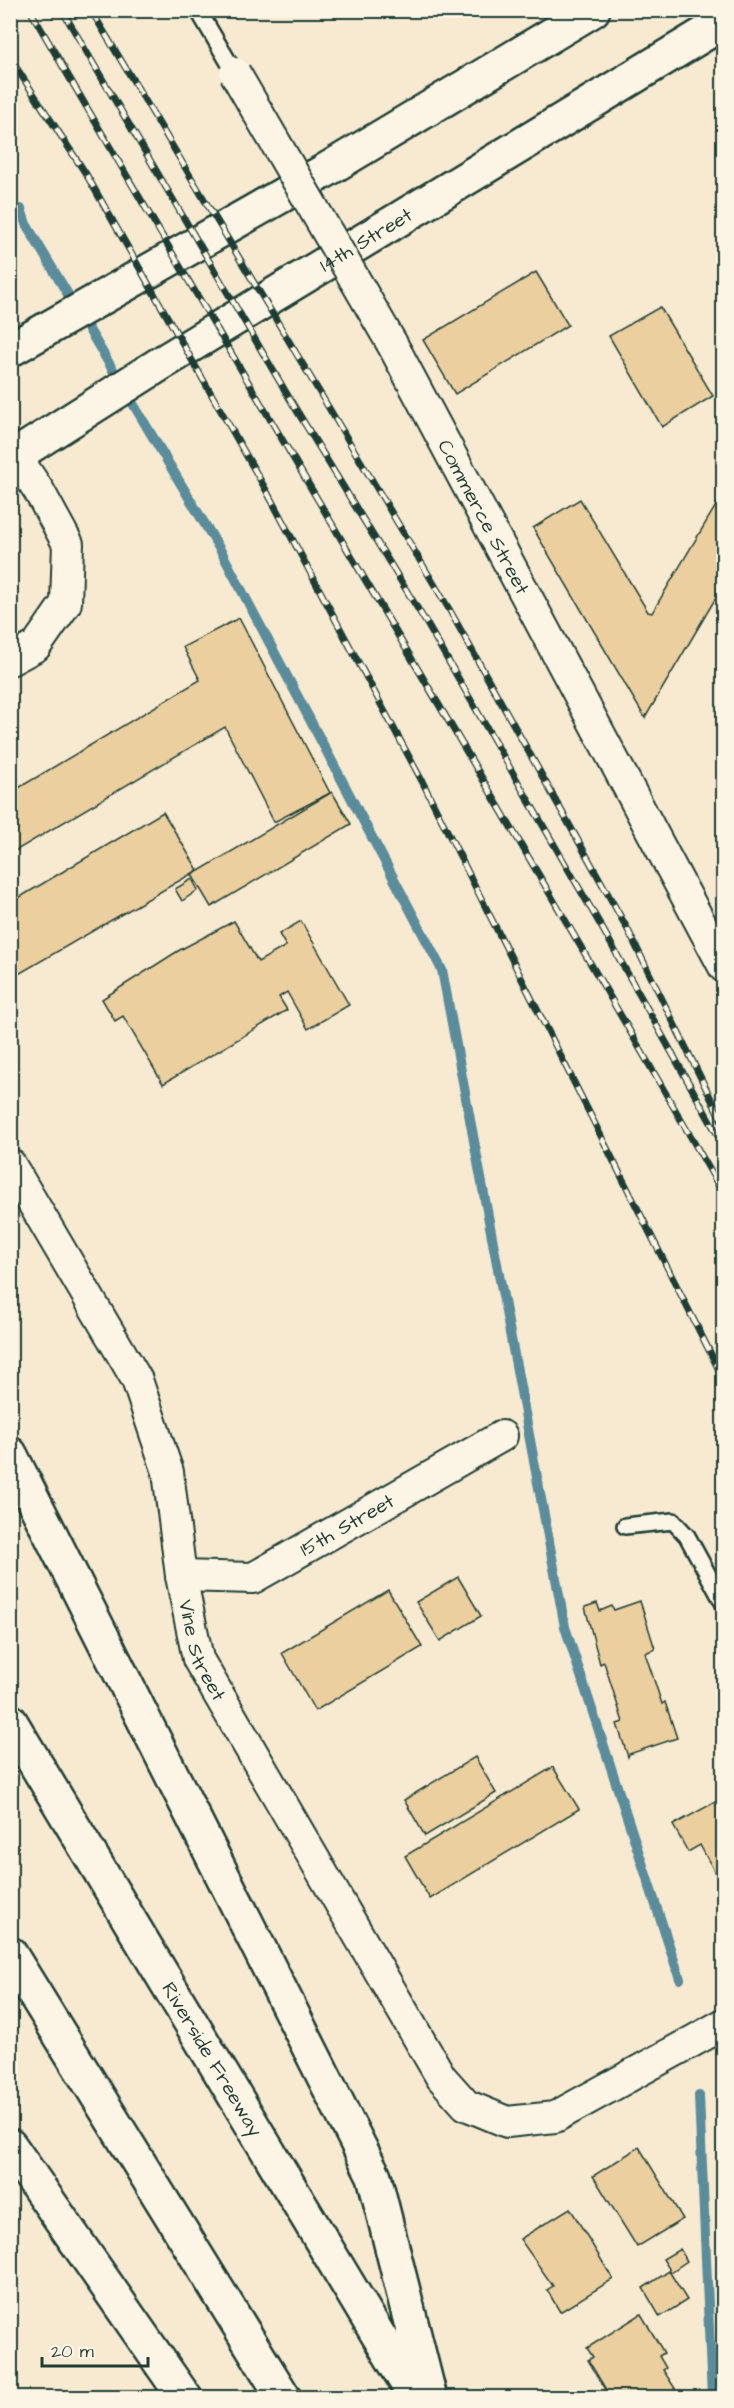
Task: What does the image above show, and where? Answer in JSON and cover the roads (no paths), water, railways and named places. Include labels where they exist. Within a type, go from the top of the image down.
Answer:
[{"type":"main road","points":[[10,350],[323,172],[593,10]]},
{"type":"main road","name":"14th Street","points":[[13,458],[160,364],[723,22]]},
{"type":"main road","points":[[10,1454],[374,2176],[430,2397]]},
{"type":"main road","name":"Riverside Freeway","points":[[10,1721],[416,2397]]},
{"type":"main road","points":[[10,1954],[284,2397]]},
{"type":"main road","points":[[10,2146],[185,2397]]},
{"type":"street","name":"Commerce Street","points":[[235,73],[391,342],[714,930],[723,967]]},
{"type":"street","points":[[10,660],[36,646],[66,603],[68,544],[39,491],[13,458]]},
{"type":"street","name":"Vine Street","points":[[10,1164],[137,1380],[168,1472],[181,1576],[198,1659],[441,2077],[466,2105],[507,2122],[555,2116],[723,2024]]},
{"type":"street","name":"15th Street","points":[[181,1576],[253,1578],[502,1436]]},
{"type":"lane","points":[[198,10],[235,73]]},
{"type":"lane","points":[[625,1526],[651,1521],[673,1521],[687,1536],[723,1604]]},
{"type":"waterway","points":[[21,209],[26,224],[222,553],[442,970],[565,1627],[680,1979]]},
{"type":"waterway","points":[[699,2096],[712,2398]]},
{"type":"railway","points":[[30,10],[724,1195]]},
{"type":"railway","points":[[62,10],[294,406],[427,624],[601,926],[724,1146]]},
{"type":"railway","points":[[91,10],[449,609],[628,930],[724,1125]]},
{"type":"railway","points":[[10,58],[86,174],[266,490],[422,781],[724,1380]]}]
